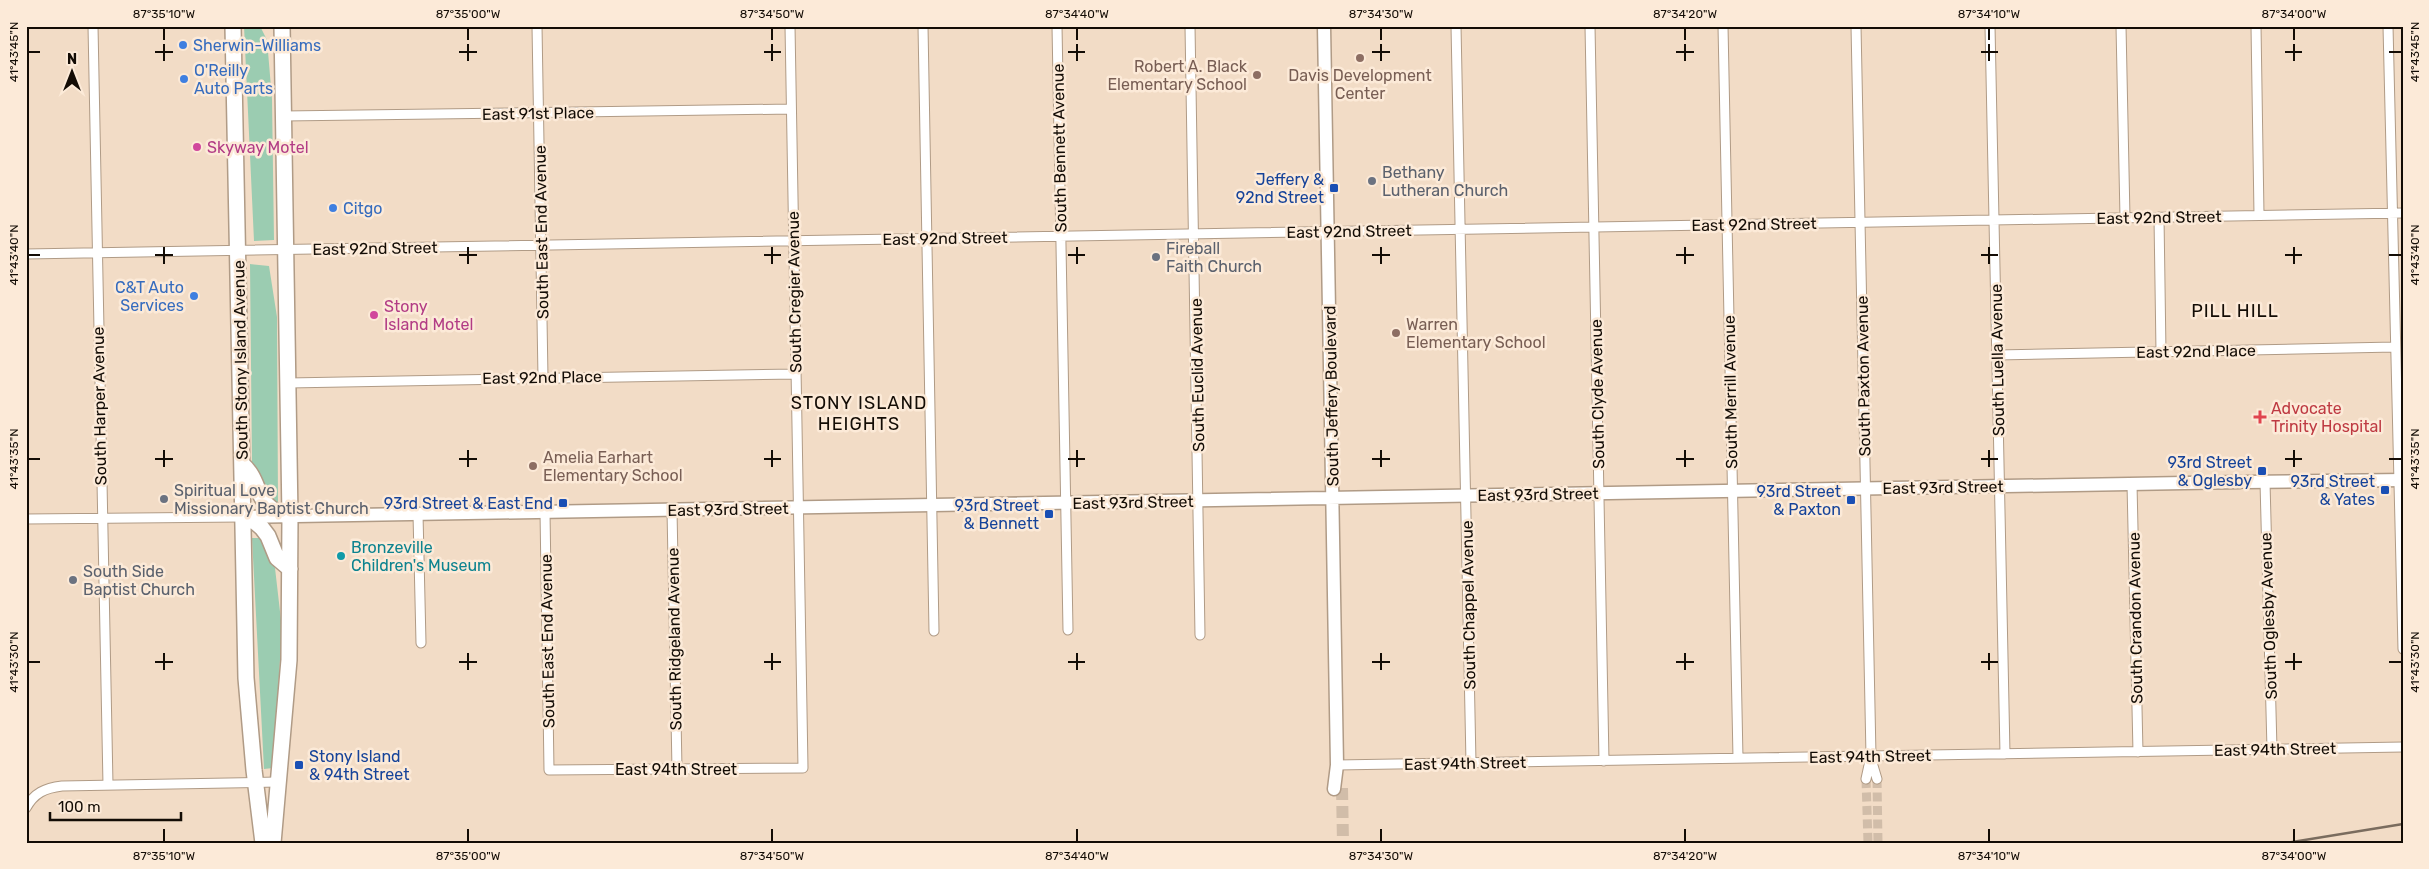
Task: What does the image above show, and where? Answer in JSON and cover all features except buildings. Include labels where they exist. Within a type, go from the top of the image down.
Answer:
[{"type":"highway","name":"South Stony Island Avenue","points":[[233,26],[246,678],[255,783],[264,843]]},
{"type":"highway","points":[[270,26],[282,32],[290,517],[289,664],[273,843]]},
{"type":"highway","points":[[242,464],[251,471],[257,490],[268,507],[290,517]]},
{"type":"highway","points":[[242,517],[255,522],[262,528],[268,536],[277,558],[290,569]]},
{"type":"street","name":"South Harper Avenue","points":[[93,26],[101,518],[108,785]]},
{"type":"street","name":"South East End Avenue","points":[[537,26],[543,377]]},
{"type":"street","name":"South Cregier Avenue","points":[[790,26],[803,768]]},
{"type":"street","points":[[923,26],[934,631]]},
{"type":"street","name":"South Bennett Avenue","points":[[1057,26],[1068,630]]},
{"type":"street","name":"South Euclid Avenue","points":[[1190,26],[1195,234],[1200,635]]},
{"type":"street","name":"South Jeffery Boulevard","points":[[1324,26],[1338,788]]},
{"type":"street","name":"South Chappel Avenue","points":[[1456,26],[1471,763]]},
{"type":"street","name":"South Clyde Avenue","points":[[1590,26],[1604,761]]},
{"type":"street","name":"South Merrill Avenue","points":[[1723,26],[1738,758]]},
{"type":"street","name":"South Paxton Avenue","points":[[1856,26],[1871,756],[1876,779]]},
{"type":"street","name":"South Luella Avenue","points":[[1990,26],[2005,754]]},
{"type":"street","points":[[2121,26],[2125,218]]},
{"type":"street","points":[[2256,26],[2259,215]]},
{"type":"street","points":[[2388,26],[2395,347],[2401,480],[2403,649]]},
{"type":"street","name":"East 91st Place","points":[[284,116],[791,109]]},
{"type":"street","name":"East 92nd Street","points":[[26,254],[2403,213]]},
{"type":"street","points":[[2159,217],[2161,352]]},
{"type":"street","name":"East 92nd Place","points":[[1997,355],[2395,347]]},
{"type":"street","name":"East 92nd Place","points":[[288,382],[796,374]]},
{"type":"street","name":"East 93rd Street","points":[[26,519],[290,517],[2401,480]]},
{"type":"street","name":"South Oglesby Avenue","points":[[2265,482],[2272,749]]},
{"type":"street","name":"South Crandon Avenue","points":[[2132,484],[2138,752]]},
{"type":"street","name":"South Ridgeland Avenue","points":[[672,510],[677,769]]},
{"type":"street","name":"South East End Avenue","points":[[545,512],[549,770]]},
{"type":"street","points":[[418,514],[421,643]]},
{"type":"street","name":"East 94th Street","points":[[1337,766],[2403,747]]},
{"type":"street","name":"South Paxton Avenue","points":[[1866,779],[1871,756]]},
{"type":"street","name":"East 94th Street","points":[[549,770],[803,768]]},
{"type":"street","points":[[26,808],[36,794],[50,788],[278,782]]},
{"type":"green space","points":[[244,26],[260,26],[267,40],[272,99],[274,240],[254,241]]},
{"type":"green space","points":[[250,264],[269,266],[277,317],[278,505],[271,504],[252,464]]},
{"type":"green space","points":[[252,538],[261,538],[275,568],[282,629],[273,768],[264,769]]},
{"type":"tunnel","points":[[1866,779],[1868,843]]},
{"type":"tunnel","points":[[1877,779],[1878,843]]},
{"type":"tunnel","points":[[1342,788],[1343,843]]},
{"type":"railway","points":[[2286,843],[2403,824]]},
{"type":"place","name":"Sherwin-Williams","points":[[183,45]]},
{"type":"place","name":"Davis Development Center","points":[[1360,58]]},
{"type":"place","name":"Robert A. Black Elementary School","points":[[1257,75]]},
{"type":"place","name":"O'Reilly Auto Parts","points":[[184,79]]},
{"type":"place","name":"Skyway Motel","points":[[197,147]]},
{"type":"place","name":"Bethany Lutheran Church","points":[[1372,181]]},
{"type":"place","name":"Jeffery & 92nd Street","points":[[1334,188]]},
{"type":"place","name":"Citgo","points":[[333,208]]},
{"type":"place","name":"Fireball Faith Church","points":[[1156,257]]},
{"type":"place","name":"C&T Auto Services","points":[[194,296]]},
{"type":"place","name":"Stony Island Motel","points":[[374,315]]},
{"type":"place","name":"Warren Elementary School","points":[[1396,333]]},
{"type":"place","name":"Advocate Trinity Hospital","points":[[2260,417]]},
{"type":"place","name":"Amelia Earhart Elementary School","points":[[533,466]]},
{"type":"place","name":"93rd Street & Oglesby","points":[[2262,471]]},
{"type":"place","name":"93rd Street & Yates","points":[[2385,490]]},
{"type":"place","name":"Spiritual Love Missionary Baptist Church","points":[[164,499]]},
{"type":"place","name":"93rd Street & Paxton","points":[[1851,500]]},
{"type":"place","name":"93rd Street & East End","points":[[563,503]]},
{"type":"place","name":"93rd Street & Bennett","points":[[1049,514]]},
{"type":"place","name":"Bronzeville Children's Museum","points":[[341,556]]},
{"type":"place","name":"South Side Baptist Church","points":[[73,580]]},
{"type":"place","name":"Stony Island & 94th Street","points":[[299,765]]},
{"type":"district","name":"PILL HILL","points":[[2235,311]]},
{"type":"district","name":"STONY ISLAND HEIGHTS","points":[[859,413]]}]
